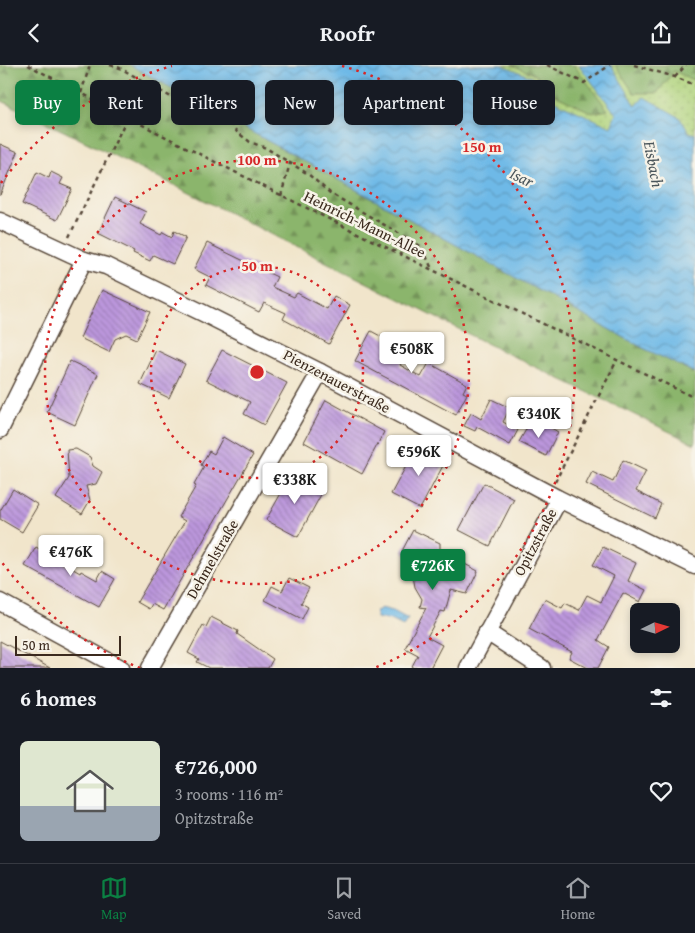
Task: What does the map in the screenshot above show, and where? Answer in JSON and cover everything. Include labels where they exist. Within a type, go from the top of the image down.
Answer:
[{"type":"street","name":"Pienzenauerstraße","points":[[0,221],[84,260],[106,266],[320,372],[557,498],[695,566]]},
{"type":"street","points":[[0,430],[84,260]]},
{"type":"street","name":"Dehmelstraße","points":[[150,668],[320,372]]},
{"type":"street","name":"Opitzstraße","points":[[468,668],[555,507],[557,498]]},
{"type":"street","points":[[0,602],[121,668]]},
{"type":"street","points":[[487,632],[542,668]]},
{"type":"path","name":"Heinrich-Mann-Allee","points":[[28,65],[90,98]]},
{"type":"path","points":[[81,93],[90,65]]},
{"type":"path","points":[[110,65],[120,68],[213,121],[228,120],[236,132],[250,142],[266,148],[308,174],[330,193],[422,247],[432,269]]},
{"type":"path","points":[[548,65],[584,83],[610,65]]},
{"type":"path","points":[[634,65],[695,85]]},
{"type":"path","points":[[675,77],[686,65]]},
{"type":"path","points":[[66,243],[124,125]]},
{"type":"path","name":"Heinrich-Mann-Allee","points":[[141,125],[695,399]]},
{"type":"path","points":[[281,195],[290,163]]},
{"type":"path","name":"Opitzstraße","points":[[557,498],[555,482],[617,360]]},
{"type":"green space","points":[[0,65],[130,65],[157,80],[90,80],[90,125],[161,125],[161,82],[171,88],[171,125],[239,125],[643,348],[695,373],[695,444],[502,351],[51,125],[80,125],[80,80],[15,80],[15,107],[0,100]]},
{"type":"green space","points":[[467,65],[695,65],[695,142],[609,133],[555,107],[555,80],[498,80]]},
{"type":"green space","points":[[512,65],[574,65],[608,110],[593,113],[555,95],[555,80],[538,80],[535,75]]},
{"type":"green space","points":[[615,65],[695,65],[695,81],[674,71],[657,93],[634,93]]},
{"type":"water","points":[[130,65],[502,65],[531,77],[532,80],[473,80],[473,125],[555,125],[555,101],[611,127],[616,114],[579,65],[611,65],[636,106],[644,97],[679,117],[689,132],[695,134],[695,373],[643,348],[239,125],[255,125],[255,80],[171,80],[171,88],[161,82],[161,80],[157,80]]},
{"type":"water","points":[[381,608],[393,611],[408,619],[403,626],[391,620],[377,618],[376,612]]},
{"type":"building","points":[[0,144],[18,152],[0,195]]},
{"type":"building","points":[[37,172],[49,178],[51,172],[63,178],[60,184],[72,189],[57,220],[22,204]]},
{"type":"building","points":[[115,197],[146,212],[140,224],[161,235],[163,232],[172,237],[174,231],[186,237],[173,264],[153,255],[150,261],[98,233]]},
{"type":"building","points":[[207,243],[277,277],[272,287],[294,297],[297,293],[327,309],[334,296],[350,305],[329,344],[283,319],[286,313],[264,303],[259,312],[206,285],[210,277],[194,269]]},
{"type":"building","points":[[102,290],[150,312],[137,339],[126,334],[115,339],[109,352],[80,338]]},
{"type":"building","points":[[371,331],[408,351],[400,365],[421,377],[429,363],[467,384],[463,392],[467,394],[456,415],[355,361]]},
{"type":"building","points":[[156,350],[185,364],[169,398],[140,384]]},
{"type":"building","points":[[222,350],[287,383],[264,425],[244,414],[250,402],[206,380]]},
{"type":"building","points":[[70,361],[98,374],[75,425],[47,412]]},
{"type":"building","points":[[491,399],[510,408],[503,422],[518,430],[510,445],[477,427],[475,431],[464,426],[471,413],[481,419]]},
{"type":"building","points":[[326,400],[384,432],[362,474],[304,442]]},
{"type":"building","points":[[543,423],[558,432],[546,456],[519,442],[528,426],[538,432]]},
{"type":"building","points":[[223,437],[253,455],[163,610],[152,604],[149,609],[137,602],[185,521],[178,517],[196,486],[194,485],[204,467],[201,465],[209,451],[214,454]]},
{"type":"building","points":[[418,444],[446,460],[420,509],[391,494]]},
{"type":"building","points":[[76,449],[90,457],[93,466],[102,472],[96,484],[86,486],[90,500],[82,514],[56,498],[69,478],[67,450]]},
{"type":"building","points":[[623,460],[646,471],[636,491],[661,504],[655,518],[586,484],[592,472],[613,482]]},
{"type":"building","points":[[293,472],[324,489],[298,537],[266,520]]},
{"type":"building","points":[[484,483],[514,499],[490,546],[459,530]]},
{"type":"building","points":[[13,489],[38,505],[22,532],[0,519],[0,511]]},
{"type":"building","points":[[413,530],[440,543],[440,551],[478,571],[467,594],[451,590],[445,612],[441,611],[427,637],[442,645],[430,668],[411,668],[418,655],[405,648],[426,608],[420,607],[422,599],[415,587],[413,576],[415,565],[402,551]]},
{"type":"building","points":[[36,547],[80,573],[81,571],[97,580],[102,571],[115,579],[99,607],[25,566]]},
{"type":"building","points":[[603,547],[636,563],[628,581],[646,590],[640,602],[623,593],[598,640],[609,647],[598,668],[588,668],[569,658],[572,652],[529,629],[545,599],[562,608],[565,603],[579,610],[587,595],[601,602],[614,576],[593,565]]},
{"type":"building","points":[[289,578],[309,588],[301,603],[308,607],[302,619],[265,600],[272,586],[282,591]]},
{"type":"building","points":[[211,617],[238,631],[237,634],[273,659],[268,668],[209,668],[197,662],[199,659],[188,653],[203,625],[206,627]]},
{"type":"building","points":[[0,641],[50,668],[0,668]]},
{"type":"water label","name":"Eisbach","points":[[654,164]]},
{"type":"water label","name":"Isar","points":[[522,177]]}]
